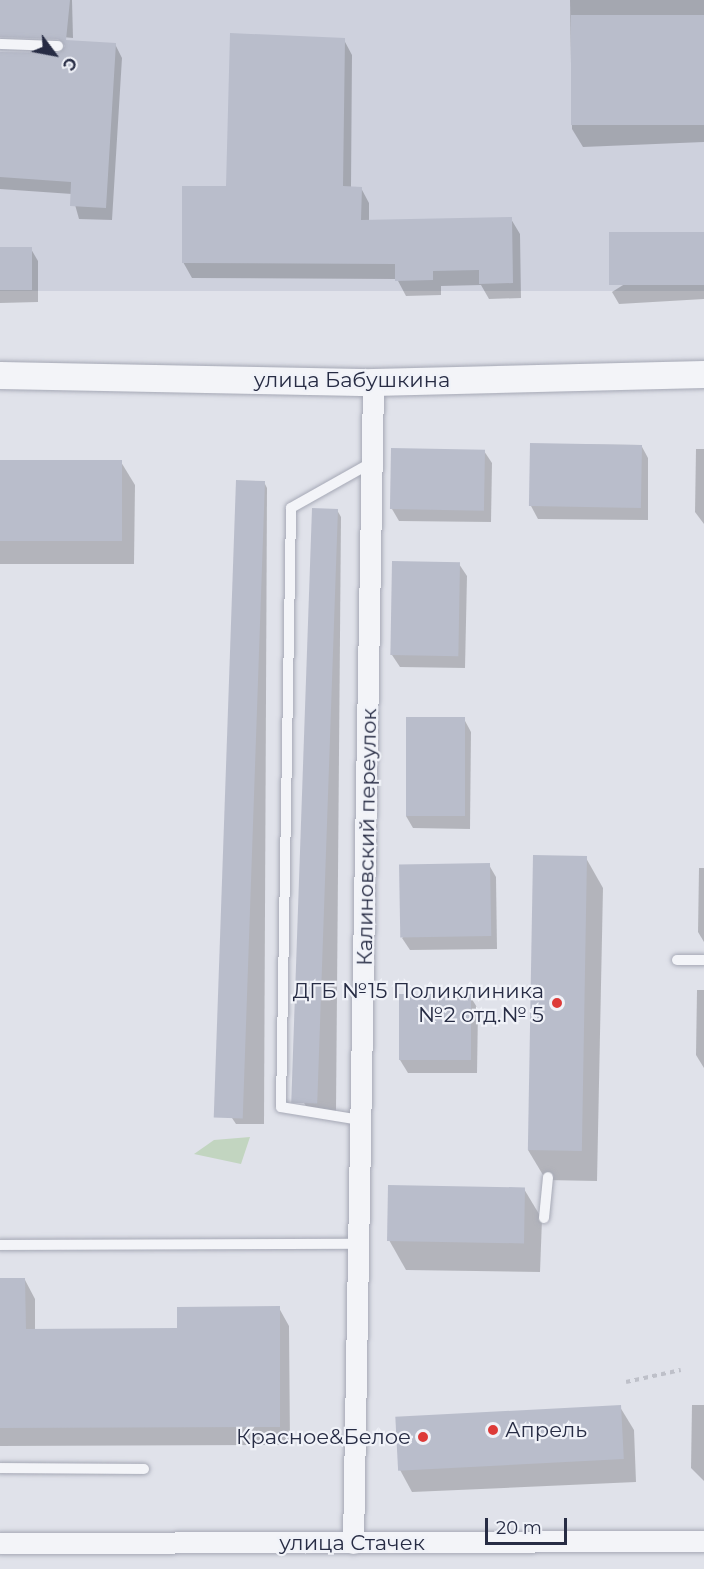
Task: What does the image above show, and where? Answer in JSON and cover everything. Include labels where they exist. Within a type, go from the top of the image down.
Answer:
[{"type":"street","name":"улица Бабушкина","points":[[0,375],[373,382],[704,374]]},
{"type":"street","name":"Калиновский переулок","points":[[353,1543],[355,1245],[360,1120],[373,382]]},
{"type":"street","name":"улица Стачек","points":[[0,1543],[704,1540]]},
{"type":"lane","points":[[0,44],[58,46]]},
{"type":"lane","points":[[360,1120],[281,1107],[290,556],[291,508],[372,463]]},
{"type":"lane","points":[[677,960],[704,960]]},
{"type":"lane","points":[[544,1218],[548,1177]]},
{"type":"lane","points":[[0,1245],[355,1245]]},
{"type":"lane","points":[[0,1468],[144,1469]]},
{"type":"path","points":[[626,1382],[681,1370]]},
{"type":"shaded area","points":[[0,0],[704,0],[704,291],[0,291]]},
{"type":"green space","points":[[250,1137],[241,1164],[194,1154],[214,1140]]},
{"type":"building","points":[[0,0],[70,0],[66,40],[116,43],[106,208],[70,206],[71,182],[0,177],[0,52],[58,53],[65,46],[58,39],[0,37]]},
{"type":"building","points":[[571,15],[704,15],[704,125],[571,125]]},
{"type":"building","points":[[230,33],[345,38],[343,186],[362,187],[361,220],[512,217],[513,283],[479,284],[479,270],[433,271],[433,280],[395,281],[395,264],[182,263],[182,186],[226,186]]},
{"type":"building","points":[[609,232],[704,232],[704,285],[609,285]]},
{"type":"building","points":[[0,247],[32,247],[32,290],[0,290]]},
{"type":"building","points":[[530,443],[642,445],[641,508],[529,506]]},
{"type":"building","points":[[391,448],[485,450],[484,511],[390,509]]},
{"type":"building","points":[[0,460],[122,460],[122,541],[0,541]]},
{"type":"building","points":[[236,480],[265,481],[243,1119],[214,1118]]},
{"type":"building","points":[[312,508],[338,509],[317,1104],[291,1103]]},
{"type":"building","points":[[392,561],[460,562],[458,656],[390,655]]},
{"type":"building","points":[[406,717],[465,717],[465,816],[406,816]]},
{"type":"building","name":"ДГБ №15 Поликлиника №2 отд.№ 5","points":[[533,855],[587,856],[582,1151],[528,1150]]},
{"type":"building","points":[[490,863],[491,936],[400,938],[399,865]]},
{"type":"building","points":[[399,994],[471,994],[471,1060],[399,1060]]},
{"type":"building","points":[[388,1185],[525,1187],[524,1243],[387,1241]]},
{"type":"building","points":[[0,1278],[25,1278],[26,1329],[177,1328],[177,1307],[280,1306],[280,1427],[0,1428]]},
{"type":"building","points":[[621,1405],[624,1459],[398,1471],[395,1417]]},
{"type":"place","name":"ДГБ №15 Поликлиника №2 отд.№ 5","points":[[557,1003]]},
{"type":"place","name":"Апрель","points":[[493,1430]]},
{"type":"place","name":"Красное&Белое","points":[[423,1437]]}]
